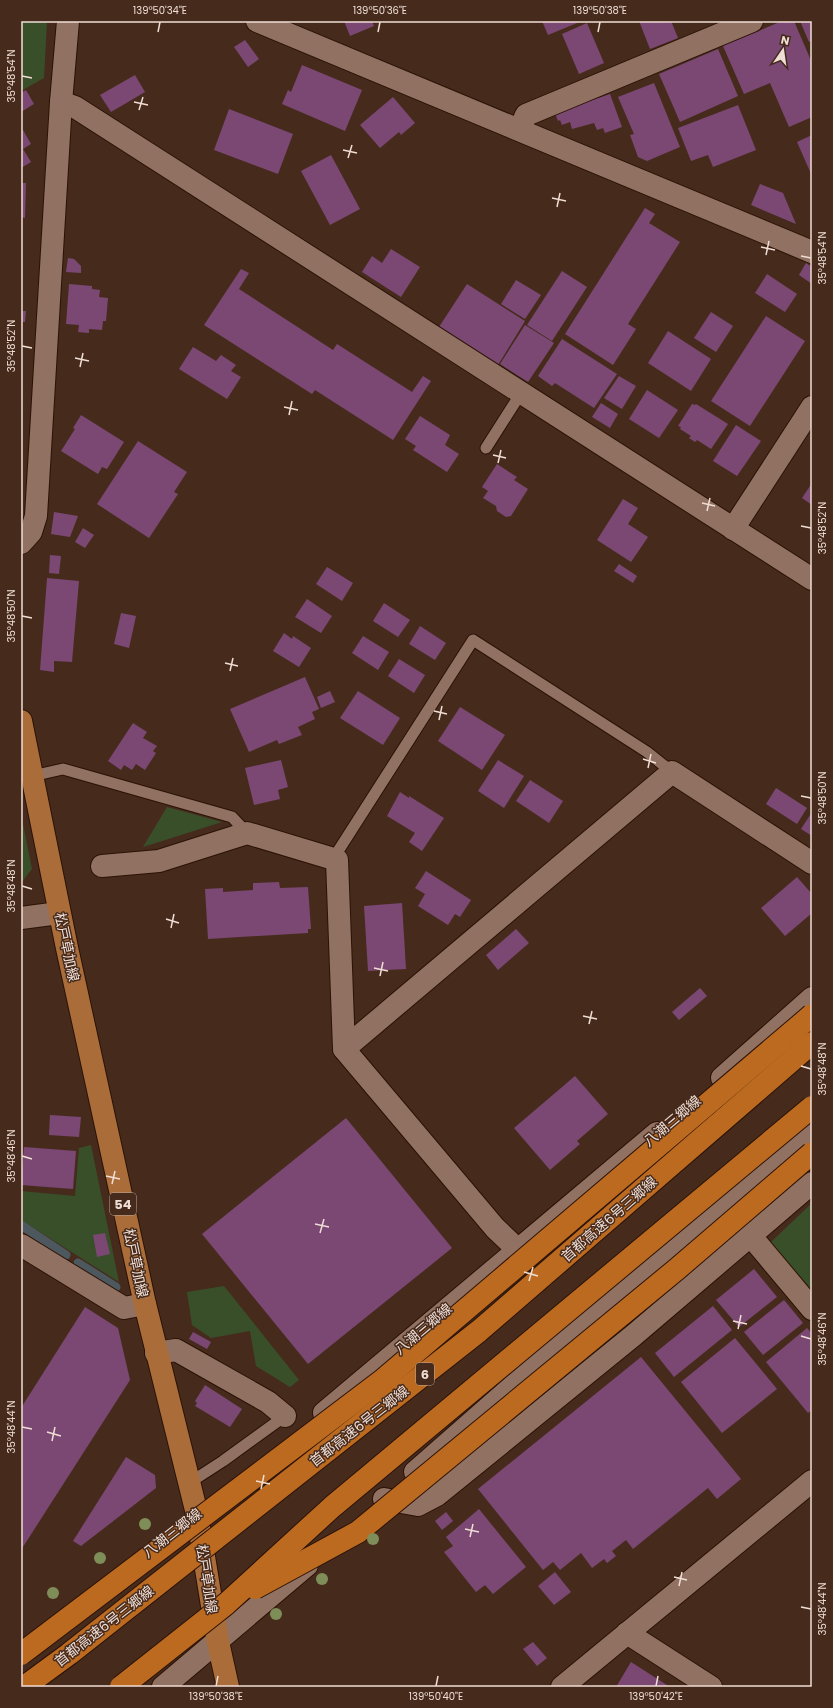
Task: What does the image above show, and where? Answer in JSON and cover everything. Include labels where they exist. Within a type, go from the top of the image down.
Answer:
[{"type":"highway","points":[[21,1654],[384,1378],[812,1015]]},
{"type":"highway","name":"首都高速6号三郷線","points":[[24,1687],[75,1650],[479,1331],[812,1043]]},
{"type":"highway","points":[[121,1687],[226,1604],[332,1507],[812,1107]]},
{"type":"highway","points":[[226,1604],[358,1532],[677,1269],[812,1153]]},
{"type":"main road","name":"松戸草加線","points":[[21,721],[59,913],[145,1304],[197,1514],[218,1642],[228,1687]]},
{"type":"street","points":[[21,543],[31,532],[36,516],[61,102],[68,21]]},
{"type":"street","points":[[257,21],[520,129],[812,252]]},
{"type":"street","points":[[520,129],[526,115],[752,21]]},
{"type":"street","points":[[61,102],[75,107],[812,579]]},
{"type":"street","points":[[733,529],[812,407]]},
{"type":"street","points":[[344,1049],[672,772],[812,862]]},
{"type":"street","points":[[102,866],[159,861],[247,832],[337,860],[344,1049],[495,1228],[517,1249]]},
{"type":"street","points":[[21,918],[59,913]]},
{"type":"street","name":"八潮三郷線","points":[[21,1643],[139,1558],[316,1420],[517,1249],[705,1093],[812,998]]},
{"type":"street","points":[[163,1687],[218,1642],[384,1499],[698,1224],[812,1132]]},
{"type":"street","points":[[384,1499],[418,1505],[437,1495],[634,1335],[812,1183]]},
{"type":"street","points":[[750,1235],[812,1309]]},
{"type":"street","points":[[21,1245],[124,1308],[145,1304]]},
{"type":"street","points":[[156,1353],[176,1350],[268,1402],[284,1416]]},
{"type":"street","points":[[562,1687],[812,1481]]},
{"type":"street","points":[[627,1634],[711,1687]]},
{"type":"lane","points":[[486,448],[521,394]]},
{"type":"lane","points":[[333,859],[473,640],[647,752],[672,772]]},
{"type":"lane","points":[[32,776],[63,769],[232,817],[247,832]]},
{"type":"lane","points":[[189,1483],[223,1461],[284,1416]]},
{"type":"green space","points":[[24,21],[47,21],[44,78],[21,91],[21,23]]},
{"type":"green space","points":[[167,807],[222,822],[143,847]]},
{"type":"green space","points":[[21,814],[32,869],[21,883]]},
{"type":"green space","points":[[91,1145],[119,1282],[21,1220],[21,1191],[75,1196],[79,1148]]},
{"type":"green space","points":[[812,1203],[812,1290],[770,1243]]},
{"type":"green space","points":[[224,1286],[299,1380],[290,1387],[256,1366],[250,1331],[211,1338],[192,1325],[187,1292]]},
{"type":"building","points":[[344,21],[372,21],[374,26],[350,36]]},
{"type":"building","points":[[542,21],[582,21],[548,35]]},
{"type":"building","points":[[639,21],[671,21],[678,38],[650,49]]},
{"type":"building","points":[[782,21],[794,21],[812,63],[812,117],[789,127],[770,83],[744,94],[723,46]]},
{"type":"building","points":[[800,21],[812,21],[812,40],[809,42]]},
{"type":"building","points":[[587,23],[604,63],[579,74],[562,34]]},
{"type":"building","points":[[245,40],[259,59],[248,67],[234,47]]},
{"type":"building","points":[[718,49],[738,96],[680,122],[659,74]]},
{"type":"building","points":[[302,65],[362,90],[345,131],[282,104],[288,90],[291,92]]},
{"type":"building","points":[[135,75],[145,92],[111,112],[100,95]]},
{"type":"building","points":[[654,83],[680,147],[647,161],[638,157],[630,135],[634,134],[618,97]]},
{"type":"building","points":[[26,90],[34,104],[21,112],[21,93]]},
{"type":"building","points":[[610,94],[622,127],[605,133],[603,128],[597,130],[594,123],[572,129],[570,122],[562,125],[560,120],[558,121],[555,113]]},
{"type":"building","points":[[393,97],[415,123],[401,135],[399,132],[380,148],[360,125]]},
{"type":"building","points":[[738,105],[756,150],[713,167],[708,155],[691,161],[678,128]]},
{"type":"building","points":[[229,109],[293,134],[278,174],[214,150]]},
{"type":"building","points":[[23,130],[31,144],[23,149],[31,162],[21,168],[21,131]]},
{"type":"building","points":[[812,135],[812,176],[797,142]]},
{"type":"building","points":[[331,155],[360,209],[330,225],[301,171]]},
{"type":"building","points":[[21,183],[26,183],[25,218],[21,217]]},
{"type":"building","points":[[760,184],[783,193],[796,224],[751,205]]},
{"type":"building","points":[[645,208],[655,214],[649,223],[680,242],[628,324],[636,329],[613,365],[565,334]]},
{"type":"building","points":[[391,249],[420,267],[401,297],[362,272],[372,256],[382,263]]},
{"type":"building","points":[[68,258],[74,259],[81,266],[81,273],[66,272]]},
{"type":"building","points":[[806,263],[812,267],[812,284],[799,275]]},
{"type":"building","points":[[241,269],[249,273],[239,289],[333,350],[337,344],[412,392],[423,376],[431,381],[393,440],[315,390],[312,394],[204,325]]},
{"type":"building","points":[[562,271],[587,287],[552,341],[527,325]]},
{"type":"building","points":[[767,274],[797,294],[785,312],[755,293]]},
{"type":"building","points":[[516,280],[541,295],[525,319],[501,304]]},
{"type":"building","points":[[69,284],[92,286],[92,289],[100,290],[99,297],[108,298],[106,321],[103,321],[102,330],[89,329],[89,333],[78,332],[79,325],[66,324]]},
{"type":"building","points":[[467,284],[525,321],[498,365],[439,327]]},
{"type":"building","points":[[21,311],[26,311],[25,322],[21,322]]},
{"type":"building","points":[[711,312],[733,326],[716,352],[694,338]]},
{"type":"building","points":[[766,316],[805,341],[750,426],[711,401]]},
{"type":"building","points":[[525,325],[554,343],[528,382],[500,364]]},
{"type":"building","points":[[668,331],[711,359],[691,391],[648,363]]},
{"type":"building","points":[[562,339],[617,374],[594,408],[555,383],[552,386],[538,376]]},
{"type":"building","points":[[193,347],[216,361],[221,355],[236,365],[231,371],[241,377],[227,399],[179,369]]},
{"type":"building","points":[[619,376],[636,386],[622,409],[604,398]]},
{"type":"building","points":[[647,390],[678,410],[659,438],[629,419]]},
{"type":"building","points":[[601,403],[618,414],[610,428],[592,417]]},
{"type":"building","points":[[692,404],[696,404],[728,424],[711,449],[697,440],[695,442],[689,438],[691,436],[678,426]]},
{"type":"building","points":[[81,415],[124,442],[107,469],[102,467],[98,474],[61,451],[75,429],[73,428]]},
{"type":"building","points":[[420,416],[450,435],[445,445],[459,454],[447,472],[413,450],[416,446],[405,439]]},
{"type":"building","points":[[736,425],[761,441],[737,476],[713,461]]},
{"type":"building","points":[[138,441],[187,472],[174,492],[178,494],[149,538],[97,504]]},
{"type":"building","points":[[497,464],[517,477],[514,480],[528,489],[511,516],[506,517],[497,511],[496,506],[483,498],[488,491],[482,487]]},
{"type":"building","points":[[812,483],[812,505],[802,498]]},
{"type":"building","points":[[623,499],[638,508],[628,524],[648,537],[631,562],[597,540]]},
{"type":"building","points":[[54,512],[78,516],[70,537],[51,534]]},
{"type":"building","points":[[83,528],[94,535],[85,548],[75,542]]},
{"type":"building","points":[[50,555],[61,556],[59,574],[49,573]]},
{"type":"building","points":[[619,564],[637,576],[633,583],[614,571]]},
{"type":"building","points":[[327,567],[353,583],[342,601],[316,584]]},
{"type":"building","points":[[47,578],[79,581],[72,662],[54,661],[54,672],[40,670]]},
{"type":"building","points":[[307,599],[332,616],[321,633],[295,617]]},
{"type":"building","points":[[384,603],[410,620],[398,637],[373,621]]},
{"type":"building","points":[[121,613],[136,616],[129,648],[114,644]]},
{"type":"building","points":[[420,626],[446,643],[435,660],[409,644]]},
{"type":"building","points":[[284,633],[292,639],[293,636],[311,648],[299,667],[273,651]]},
{"type":"building","points":[[363,636],[389,652],[378,670],[352,653]]},
{"type":"building","points":[[399,659],[425,675],[414,693],[388,676]]},
{"type":"building","points":[[305,677],[319,709],[312,712],[315,719],[298,727],[302,735],[279,744],[277,740],[249,752],[230,709]]},
{"type":"building","points":[[330,691],[335,702],[321,708],[317,697]]},
{"type":"building","points":[[358,691],[400,718],[383,745],[340,718]]},
{"type":"building","points":[[460,707],[505,735],[482,770],[438,741]]},
{"type":"building","points":[[133,723],[147,732],[143,738],[157,746],[153,751],[156,753],[145,770],[136,764],[132,770],[124,765],[121,770],[108,761]]},
{"type":"building","points":[[281,760],[288,787],[278,790],[280,799],[254,805],[245,768]]},
{"type":"building","points":[[498,760],[524,776],[504,808],[478,791]]},
{"type":"building","points":[[530,780],[563,801],[549,823],[516,801]]},
{"type":"building","points":[[776,788],[807,808],[797,824],[766,804]]},
{"type":"building","points":[[400,792],[444,818],[422,851],[409,842],[415,833],[387,816]]},
{"type":"building","points":[[812,812],[812,836],[801,829]]},
{"type":"building","points":[[426,871],[471,900],[460,917],[455,914],[448,925],[418,906],[425,894],[415,888]]},
{"type":"building","points":[[797,877],[812,894],[812,913],[785,936],[761,908]]},
{"type":"building","points":[[279,882],[280,888],[308,887],[311,929],[308,929],[308,933],[208,939],[205,889],[223,888],[223,892],[253,890],[253,883]]},
{"type":"building","points":[[402,903],[406,969],[368,971],[364,906]]},
{"type":"building","points":[[516,929],[529,943],[498,970],[486,955]]},
{"type":"building","points":[[700,988],[707,996],[679,1020],[672,1012]]},
{"type":"building","points":[[575,1076],[608,1114],[577,1141],[580,1144],[550,1170],[514,1128]]},
{"type":"building","points":[[50,1115],[81,1117],[79,1137],[49,1135]]},
{"type":"building","points":[[346,1118],[452,1248],[308,1364],[202,1234]]},
{"type":"building","points":[[24,1147],[76,1151],[73,1189],[21,1185]]},
{"type":"building","points":[[105,1233],[110,1254],[97,1257],[93,1235]]},
{"type":"building","points":[[754,1269],[777,1297],[739,1327],[716,1300]]},
{"type":"building","points":[[784,1300],[803,1323],[763,1355],[744,1332]]},
{"type":"building","points":[[713,1306],[732,1330],[674,1377],[655,1353]]},
{"type":"building","points":[[85,1307],[118,1328],[130,1380],[21,1550],[21,1408]]},
{"type":"building","points":[[807,1328],[812,1334],[812,1410],[808,1413],[766,1362]]},
{"type":"building","points":[[193,1332],[211,1342],[207,1349],[189,1339]]},
{"type":"building","points":[[735,1338],[777,1389],[722,1433],[681,1382]]},
{"type":"building","points":[[641,1357],[741,1479],[717,1499],[708,1488],[633,1549],[626,1540],[612,1551],[616,1556],[607,1563],[604,1559],[592,1568],[581,1553],[560,1570],[553,1562],[543,1570],[478,1489]]},
{"type":"building","points":[[205,1385],[242,1409],[230,1427],[195,1406],[197,1403],[195,1401]]},
{"type":"building","points":[[126,1457],[155,1475],[156,1488],[81,1546],[73,1541]]},
{"type":"building","points":[[479,1509],[526,1567],[493,1594],[485,1585],[476,1592],[444,1552],[453,1546],[446,1537]]},
{"type":"building","points":[[446,1512],[453,1521],[442,1530],[435,1521]]},
{"type":"building","points":[[555,1572],[571,1592],[554,1605],[538,1586]]},
{"type":"building","points":[[533,1642],[547,1658],[537,1666],[523,1649]]},
{"type":"building","points":[[631,1662],[670,1687],[616,1687]]},
{"type":"waterway","points":[[21,1225],[66,1255]]},
{"type":"waterway","points":[[78,1263],[116,1287]]}]
